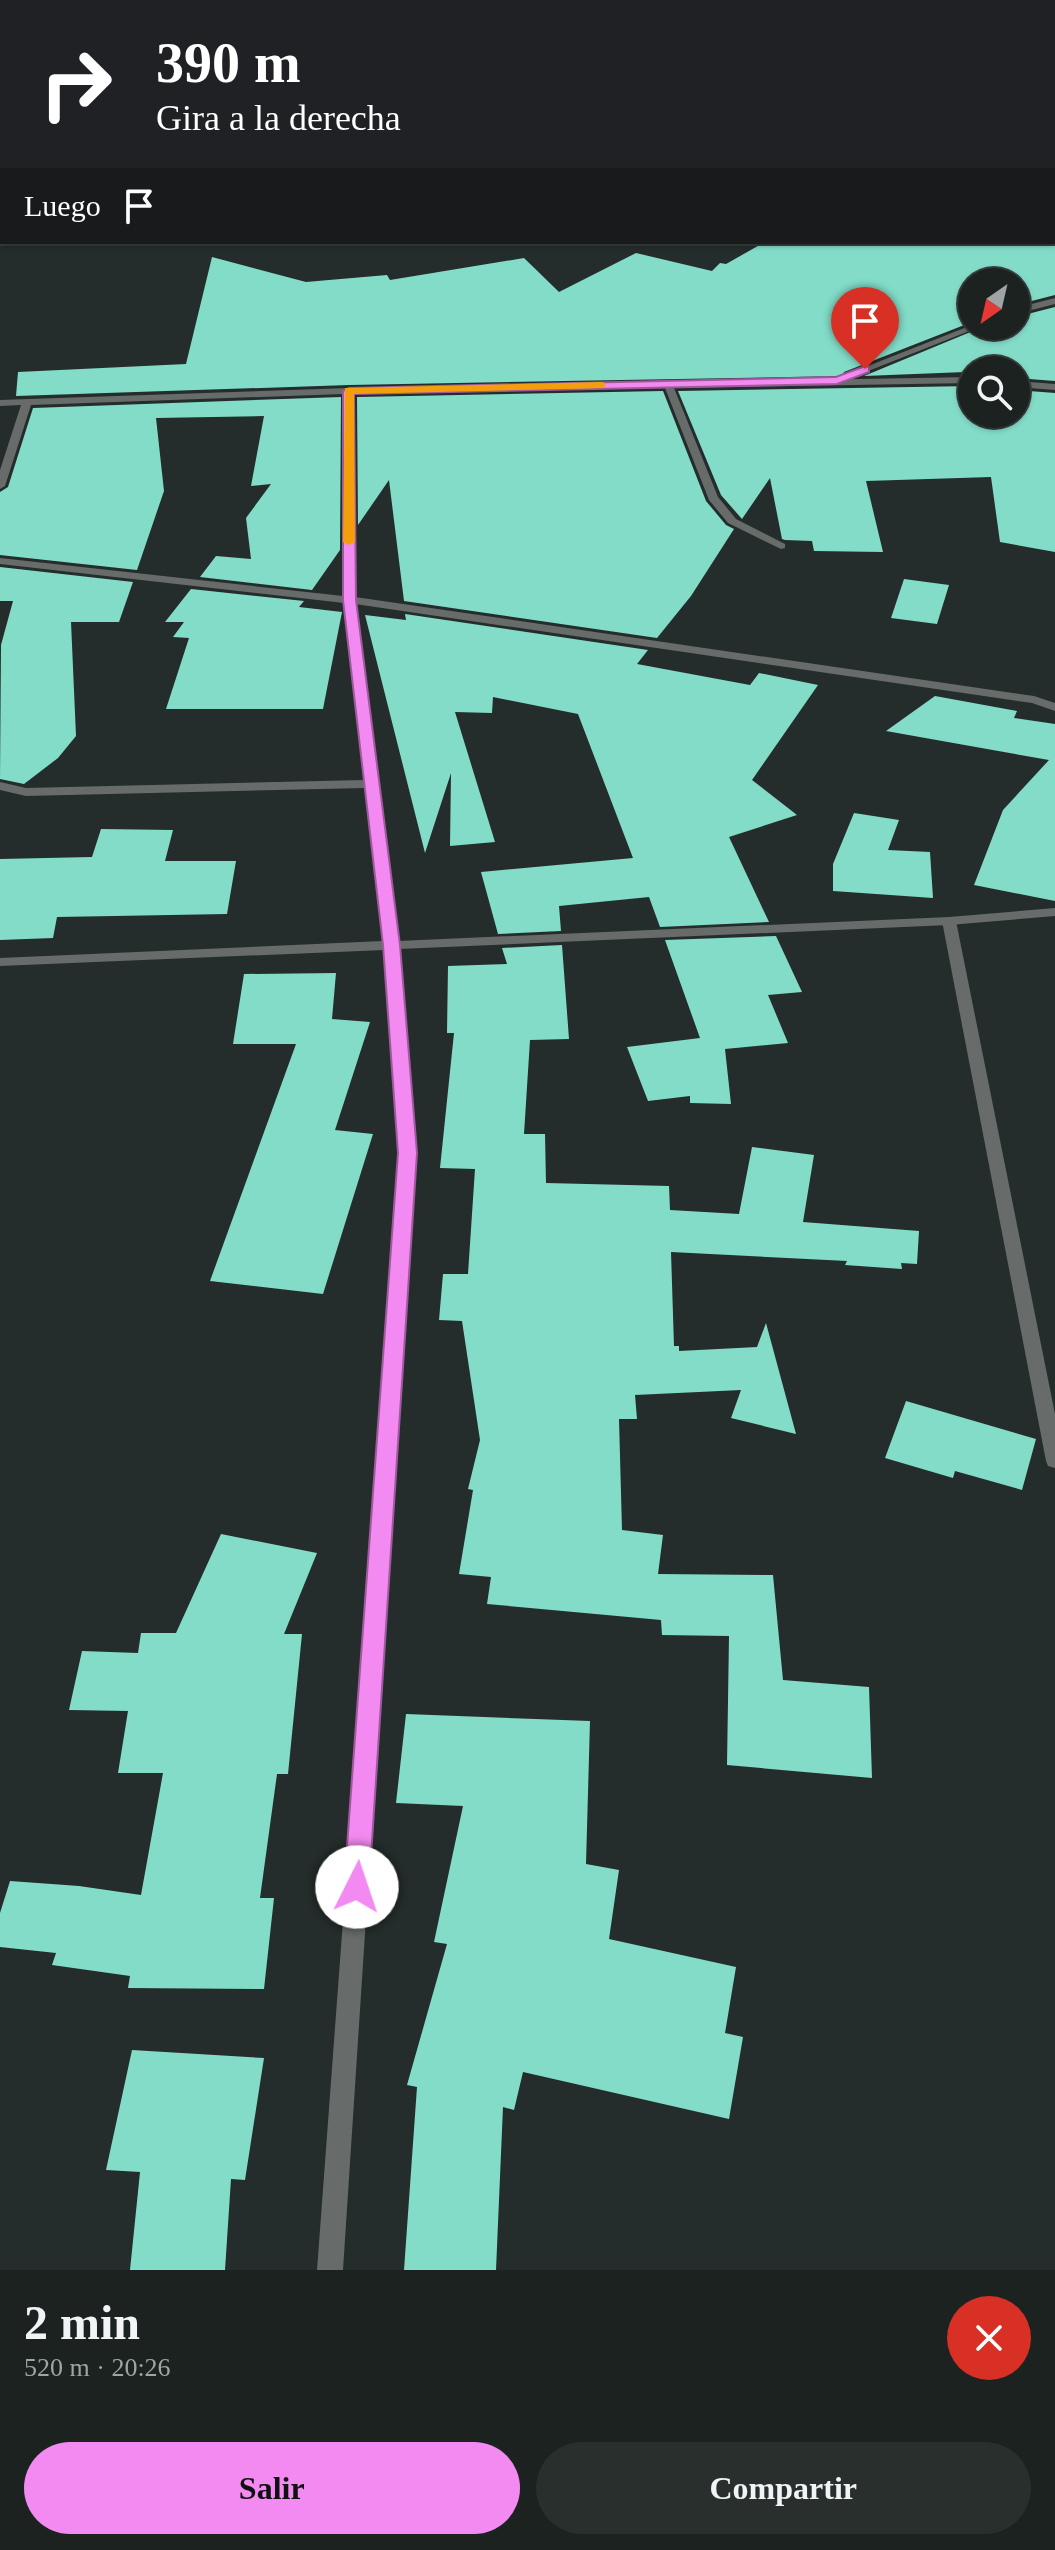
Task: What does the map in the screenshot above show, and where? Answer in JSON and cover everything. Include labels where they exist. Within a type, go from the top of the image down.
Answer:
[{"type":"street","points":[[1030,307],[1055,301]]},
{"type":"street","points":[[837,380],[958,334]]},
{"type":"street","points":[[0,403],[349,391],[958,380]]},
{"type":"street","points":[[668,384],[713,498],[732,521],[781,546]]},
{"type":"street","points":[[1030,385],[1055,387]]},
{"type":"street","points":[[330,2270],[408,1153],[391,945],[349,600],[349,391]]},
{"type":"street","points":[[0,486],[27,401]]},
{"type":"street","points":[[0,561],[349,600],[1034,700],[1055,707]]},
{"type":"street","points":[[1034,700],[1055,696]]},
{"type":"street","points":[[0,786],[26,792],[370,784]]},
{"type":"street","points":[[0,962],[949,921],[1055,912]]},
{"type":"street","points":[[949,921],[1055,1461]]},
{"type":"building","points":[[761,244],[1055,244],[1055,295],[1030,301],[1030,268],[958,268],[958,327],[844,372],[842,376],[349,385],[16,396],[18,372],[186,364],[212,257],[306,282],[387,275],[390,280],[524,258],[559,292],[636,253],[712,271],[720,263],[726,264]]},
{"type":"building","points":[[1055,307],[1055,381],[1030,379],[1030,356],[958,356],[958,372],[864,376],[958,337],[958,340],[1030,340],[1030,313]]},
{"type":"building","points":[[958,386],[958,428],[1030,428],[1030,391],[1055,393],[1055,552],[1000,542],[991,477],[866,481],[883,552],[814,551],[812,541],[782,539],[770,478],[742,519],[721,495],[678,391]]},
{"type":"building","points":[[663,391],[706,501],[726,525],[734,529],[691,596],[657,638],[404,601],[389,480],[358,525],[357,397]]},
{"type":"building","points":[[341,397],[340,550],[312,590],[200,577],[216,556],[251,559],[246,518],[271,484],[251,486],[264,416],[156,418],[164,491],[137,570],[0,555],[0,492],[8,487],[33,408]]},
{"type":"building","points":[[0,567],[133,582],[119,622],[71,622],[76,736],[58,758],[24,784],[0,779],[1,645],[13,601],[0,601]]},
{"type":"building","points":[[904,579],[949,585],[937,624],[891,618]]},
{"type":"building","points":[[191,589],[304,601],[299,607],[342,612],[323,709],[166,709],[189,638],[173,637],[184,622],[165,622]]},
{"type":"building","points":[[405,614],[648,650],[637,664],[750,685],[759,673],[818,685],[752,780],[797,815],[729,837],[769,922],[660,927],[649,897],[559,906],[561,931],[498,934],[481,872],[633,858],[578,714],[493,697],[492,713],[455,712],[495,842],[450,846],[451,773],[425,853],[365,615],[406,620]]},
{"type":"building","points":[[935,696],[1017,711],[1014,718],[1055,724],[1055,901],[974,885],[1003,810],[1049,760],[886,731]]},
{"type":"building","points":[[854,813],[899,820],[888,850],[930,852],[933,898],[833,891],[833,864]]},
{"type":"building","points":[[101,829],[173,830],[165,861],[236,861],[227,914],[57,917],[53,938],[0,940],[0,859],[92,857]]},
{"type":"building","points":[[776,936],[802,992],[768,995],[788,1043],[725,1049],[731,1104],[690,1103],[690,1096],[648,1101],[627,1047],[700,1038],[665,940]]},
{"type":"building","points":[[562,945],[569,1039],[530,1040],[524,1134],[545,1134],[546,1183],[669,1186],[670,1210],[739,1214],[752,1147],[814,1155],[803,1222],[919,1231],[917,1264],[901,1263],[902,1269],[845,1265],[847,1261],[671,1252],[674,1346],[679,1346],[679,1351],[757,1347],[766,1323],[796,1434],[731,1418],[741,1390],[635,1395],[637,1419],[619,1419],[622,1530],[663,1535],[658,1574],[773,1575],[783,1680],[869,1687],[872,1778],[727,1765],[729,1636],[662,1635],[661,1620],[487,1604],[491,1577],[459,1574],[473,1490],[468,1489],[480,1440],[462,1321],[439,1320],[443,1274],[468,1274],[475,1169],[440,1168],[454,1033],[447,1033],[448,966],[507,964],[502,948]]},
{"type":"building","points":[[336,973],[332,1019],[370,1022],[335,1130],[373,1134],[323,1294],[210,1281],[296,1044],[233,1044],[244,974]]},
{"type":"building","points":[[906,1401],[1036,1439],[1022,1490],[955,1471],[953,1478],[885,1458]]},
{"type":"building","points":[[221,1534],[317,1553],[284,1634],[302,1634],[288,1774],[277,1774],[260,1898],[274,1898],[264,1989],[128,1988],[130,1976],[52,1965],[56,1953],[0,1947],[0,1913],[10,1881],[141,1895],[163,1773],[118,1773],[128,1711],[69,1710],[82,1651],[138,1653],[141,1633],[176,1633]]},
{"type":"building","points":[[406,1714],[590,1721],[586,1864],[619,1870],[609,1939],[736,1967],[725,2033],[743,2037],[729,2119],[523,2072],[514,2110],[503,2107],[496,2270],[404,2270],[417,2087],[407,2085],[447,1944],[434,1942],[463,1806],[396,1803]]},
{"type":"building","points":[[132,2050],[264,2058],[245,2180],[231,2179],[225,2270],[130,2270],[140,2172],[106,2170]]},
{"type":"slow traffic","points":[[349,542],[349,391],[602,386]]},
{"type":"route","points":[[357,1887],[408,1153],[391,945],[349,600],[349,391],[837,380],[865,369]]}]
